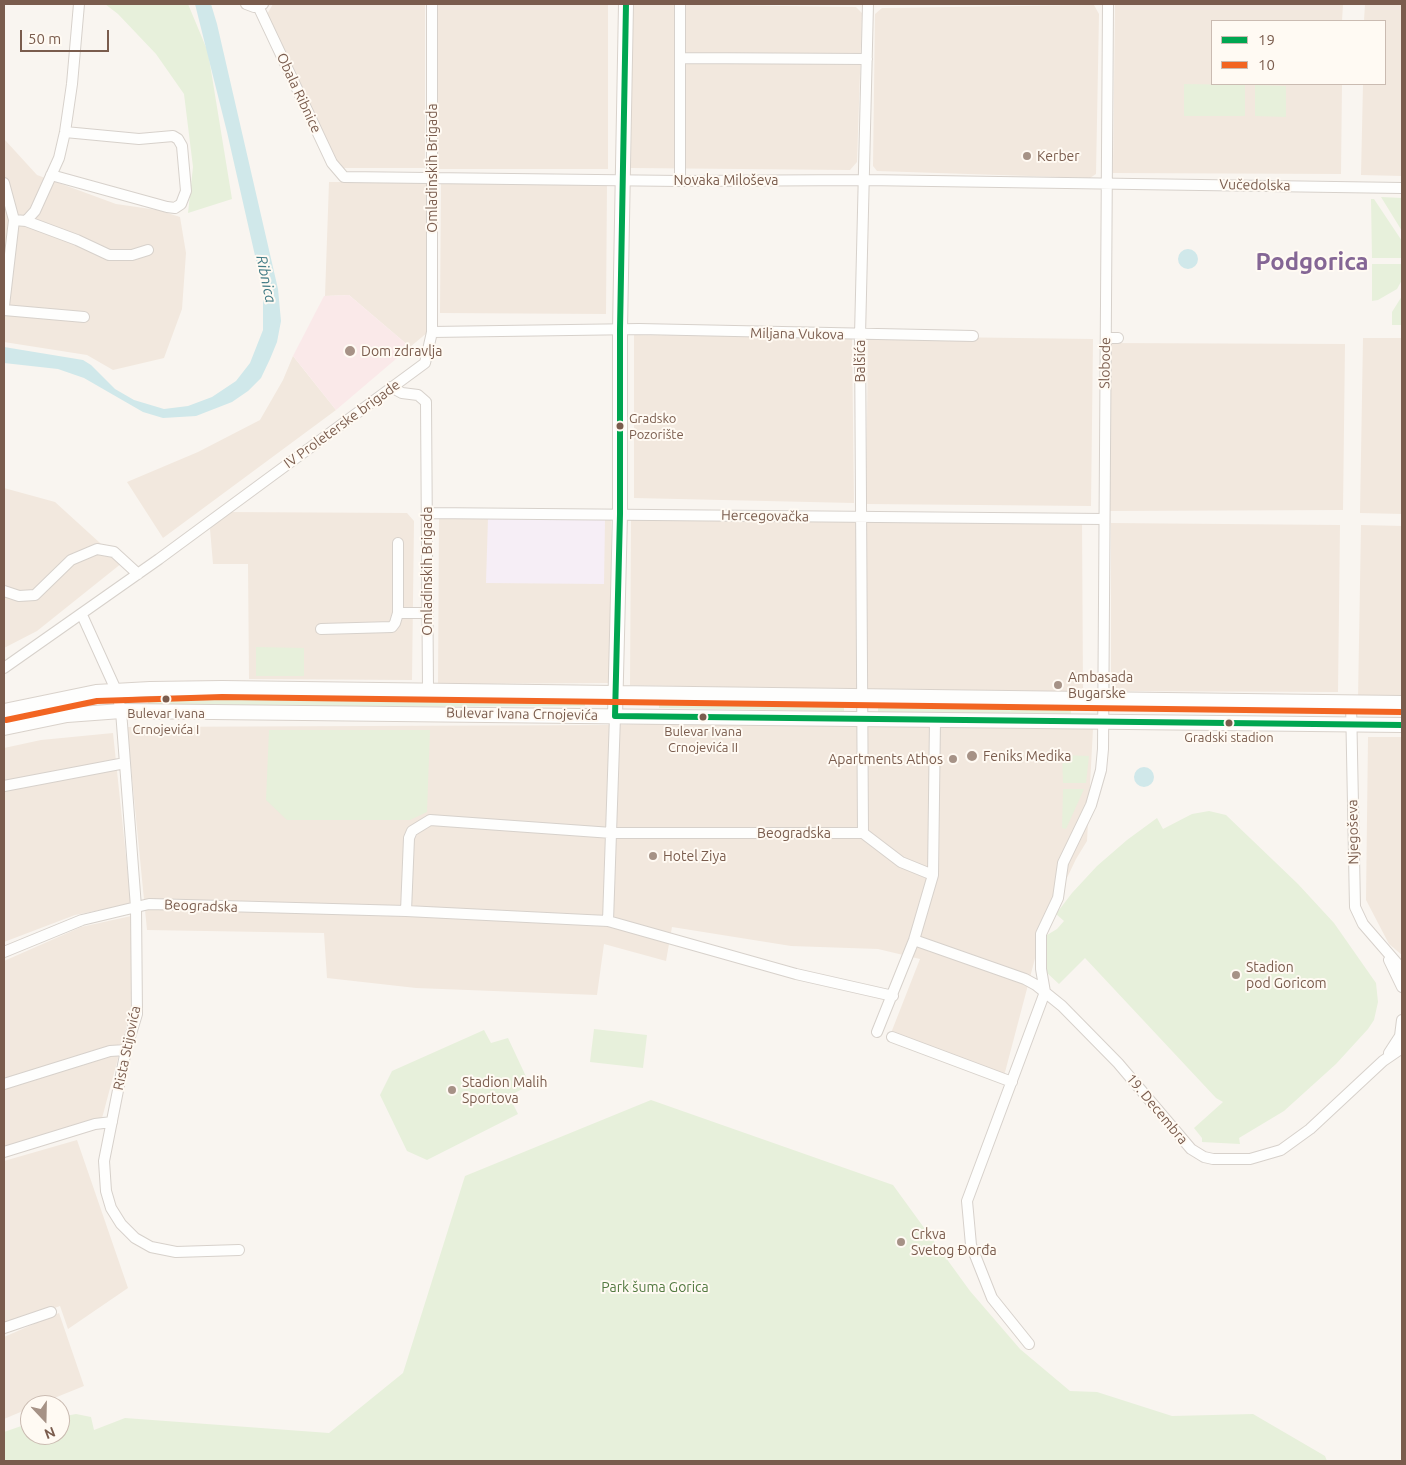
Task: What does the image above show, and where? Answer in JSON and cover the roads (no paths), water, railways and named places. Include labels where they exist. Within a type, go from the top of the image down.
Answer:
[{"type":"main road","points":[[615,716],[620,514],[620,329],[626,4]]},
{"type":"main road","name":"Bulevar Ivana Crnojevića","points":[[4,711],[65,697],[116,690],[222,688],[1402,703]]},
{"type":"main road","name":"Bulevar Ivana Crnojevića","points":[[4,728],[68,715],[121,711],[1402,725]]},
{"type":"street","points":[[26,222],[35,211],[59,158],[72,84],[79,4]]},
{"type":"street","points":[[246,4],[260,5]]},
{"type":"street","name":"Omladinskih Brigada","points":[[432,4],[432,332]]},
{"type":"street","points":[[680,4],[680,181]]},
{"type":"street","name":"Balšića","points":[[862,719],[860,335],[868,4]]},
{"type":"street","name":"Slobode","points":[[1102,722],[1108,4]]},
{"type":"street","name":"Obala Ribnice","points":[[260,5],[332,164],[344,177]]},
{"type":"street","points":[[680,58],[867,59]]},
{"type":"street","points":[[51,175],[175,208],[181,204],[186,191],[182,146],[178,139],[173,136],[139,139],[65,132]]},
{"type":"street","name":"Novaka Miloševa","points":[[344,177],[1107,183]]},
{"type":"street","points":[[4,183],[14,220],[4,306]]},
{"type":"street","name":"Vučedolska","points":[[1107,183],[1402,188]]},
{"type":"street","points":[[14,220],[26,222],[77,240],[110,254],[132,255],[148,250]]},
{"type":"street","points":[[4,310],[84,317]]},
{"type":"street","points":[[432,332],[620,329]]},
{"type":"street","name":"Miljana Vukova","points":[[620,329],[974,336]]},
{"type":"street","name":"IV Proleterske brigade","points":[[4,668],[82,615],[425,363],[432,332]]},
{"type":"street","points":[[1106,338],[1118,338]]},
{"type":"street","name":"Omladinskih Brigada","points":[[391,387],[397,391],[418,395],[426,402],[428,690]]},
{"type":"street","name":"Hercegovačka","points":[[427,513],[1104,519]]},
{"type":"street","points":[[321,629],[392,626],[395,624],[398,613],[398,543]]},
{"type":"street","points":[[4,591],[19,596],[35,595],[71,560],[97,550],[114,552],[138,574]]},
{"type":"street","points":[[398,613],[428,613]]},
{"type":"street","points":[[82,615],[116,690],[121,711]]},
{"type":"street","name":"Njegoševa","points":[[1351,702],[1355,907],[1363,924],[1386,952]]},
{"type":"street","name":"Rista Stijovića","points":[[121,711],[136,907],[137,1014],[126,1050],[104,1161],[104,1181],[111,1208],[128,1232],[142,1243],[159,1250],[176,1252],[239,1250]]},
{"type":"street","points":[[608,921],[615,716]]},
{"type":"street","points":[[862,719],[862,833],[901,862],[933,875]]},
{"type":"street","points":[[878,1032],[914,940],[933,875],[935,720]]},
{"type":"street","points":[[1029,1344],[992,1298],[971,1245],[967,1201],[1045,992],[1041,969],[1041,934],[1058,898],[1063,863],[1091,805],[1099,779],[1103,749],[1102,722]]},
{"type":"street","points":[[4,786],[124,763]]},
{"type":"street","name":"Beogradska","points":[[406,911],[408,838],[412,831],[430,820],[612,833],[862,833]]},
{"type":"street","name":"Beogradska","points":[[4,952],[82,920],[149,904],[406,911],[608,921],[796,974],[892,996]]},
{"type":"street","name":"19. Decembra","points":[[914,940],[1024,979],[1045,992],[1118,1063],[1191,1148],[1212,1159],[1250,1160],[1281,1150],[1320,1120],[1383,1061],[1402,1048]]},
{"type":"street","points":[[1386,952],[1402,969]]},
{"type":"street","points":[[1386,952],[1402,987]]},
{"type":"street","name":"19. Decembra","points":[[1383,1061],[1398,1040],[1402,1012]]},
{"type":"street","points":[[892,1037],[1012,1082]]},
{"type":"street","points":[[4,1084],[115,1050],[126,1050]]},
{"type":"street","points":[[4,1152],[95,1124],[112,1122]]},
{"type":"street","points":[[4,1328],[51,1312]]},
{"type":"water","name":"Ribnica","points":[[195,4],[211,4],[217,24],[278,289],[281,321],[277,342],[270,359],[261,378],[248,391],[232,402],[196,416],[163,418],[143,412],[84,378],[58,369],[4,363],[4,347],[83,360],[91,365],[115,389],[134,400],[164,409],[188,406],[212,397],[236,381],[250,363],[263,330],[263,291],[227,132]]},
{"type":"water","points":[[1188,249],[1195,252],[1198,259],[1195,266],[1188,269],[1181,266],[1178,259],[1181,252]]},
{"type":"water","points":[[1144,767],[1151,770],[1154,777],[1151,784],[1144,787],[1137,784],[1134,777],[1137,770]]},
{"type":"place","name":"Kerber","points":[[1027,156]]},
{"type":"place","name":"Dom zdravlja","points":[[350,351]]},
{"type":"place","name":"Gradsko Pozorište","points":[[620,426]]},
{"type":"place","name":"Ambasada Bugarske","points":[[1058,685]]},
{"type":"place","name":"Bulevar Ivana Crnojevića I","points":[[166,699]]},
{"type":"place","name":"Bulevar Ivana Crnojevića II","points":[[703,717]]},
{"type":"place","name":"Gradski stadion","points":[[1229,723]]},
{"type":"place","name":"Feniks Medika","points":[[972,756]]},
{"type":"place","name":"Apartments Athos","points":[[953,759]]},
{"type":"place","name":"Hotel Ziya","points":[[653,856]]},
{"type":"place","name":"Stadion pod Goricom","points":[[1236,975]]},
{"type":"place","name":"Stadion Malih Sportova","points":[[452,1090]]},
{"type":"place","name":"Crkva Svetog Đorđa","points":[[901,1242]]},
{"type":"district","name":"Podgorica","points":[[1312,262]]},
{"type":"park label","name":"Park šuma Gorica","points":[[655,1287]]}]
